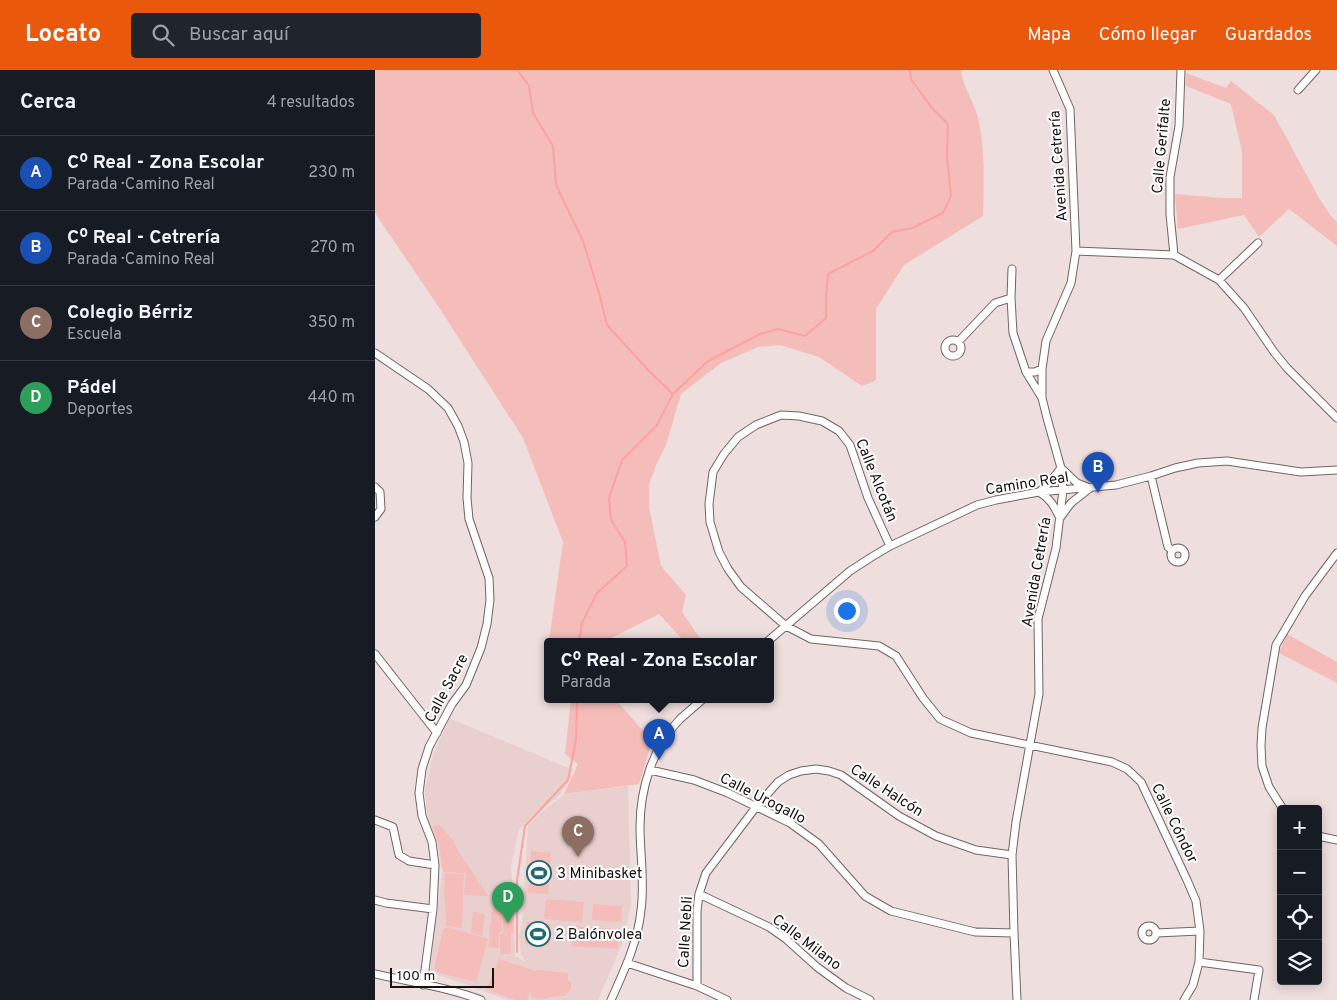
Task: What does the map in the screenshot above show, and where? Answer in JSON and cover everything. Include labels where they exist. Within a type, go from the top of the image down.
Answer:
[{"type":"street","name":"Avenida Cetrería","points":[[1017,1000],[1013,855],[1016,822],[1039,694],[1038,619],[1056,548],[1063,490],[1061,468],[1042,398],[1042,369],[1046,341],[1071,283],[1077,251],[1070,109],[1053,70]]},
{"type":"street","name":"Calle Gerifalte","points":[[1174,255],[1170,214],[1170,177],[1179,126],[1181,70]]},
{"type":"street","points":[[1299,90],[1316,70]]},
{"type":"street","points":[[1219,280],[1258,243]]},
{"type":"street","points":[[1077,251],[1174,255],[1219,280],[1244,308],[1287,368],[1337,418]]},
{"type":"street","points":[[1011,269],[1013,333],[1026,372],[1042,398]]},
{"type":"street","points":[[958,342],[995,303],[1011,298]]},
{"type":"street","name":"Calle Sacre","points":[[375,354],[428,389],[448,408],[458,426],[464,442],[468,463],[467,498],[469,519],[489,578],[490,600],[481,648],[466,685],[452,704],[429,747],[422,769],[419,793],[422,816],[432,842],[435,865],[433,909],[423,985]]},
{"type":"street","points":[[1026,372],[1035,372],[1042,369]]},
{"type":"street","name":"Calle Alcotán","points":[[890,546],[868,498],[850,444],[839,430],[822,421],[799,416],[781,416],[756,425],[738,437],[724,454],[713,472],[709,504],[710,522],[719,552],[741,587],[786,626],[811,639],[879,646],[896,656],[923,698],[941,719],[971,733],[1031,746]]},
{"type":"street","name":"Camino Real","points":[[772,638],[850,571],[890,546],[977,506],[996,500],[1039,492],[1116,485],[1198,463],[1227,461],[1301,472],[1337,470]]},
{"type":"street","points":[[1061,468],[1077,483],[1090,488],[1071,504],[1060,518],[1047,496],[1039,492],[1061,468]]},
{"type":"street","points":[[1151,476],[1168,547],[1172,550]]},
{"type":"street","points":[[375,487],[380,492],[381,509],[375,517]]},
{"type":"street","points":[[1280,805],[1269,787],[1262,766],[1261,746],[1262,728],[1276,645],[1305,596],[1337,553]]},
{"type":"street","points":[[375,654],[437,733]]},
{"type":"street","points":[[611,1000],[627,962],[638,929],[641,911],[643,891],[640,818],[649,770],[661,743],[680,719],[698,703]]},
{"type":"street","name":"Calle Cóndor","points":[[1031,746],[1112,762],[1127,769],[1141,782],[1196,901],[1200,931],[1199,962],[1193,985],[1184,1000]]},
{"type":"street","name":"Calle Halcón","points":[[755,806],[778,782],[789,775],[816,769],[829,771],[841,776],[899,816],[936,836],[976,850],[1013,855]]},
{"type":"street","name":"Calle Urogallo","points":[[649,770],[694,780],[728,793],[790,823],[819,844],[865,896],[891,911],[975,932],[1014,933]]},
{"type":"street","name":"Calle Nebli","points":[[697,986],[697,911],[699,894],[706,873],[755,806]]},
{"type":"street","points":[[375,820],[393,827],[399,854],[409,861],[435,865]]},
{"type":"street","points":[[1322,837],[1337,840]]},
{"type":"street","name":"Calle Milano","points":[[699,894],[769,927],[786,939],[817,967],[846,988],[870,1000]]},
{"type":"street","points":[[375,900],[433,909]]},
{"type":"street","points":[[1156,933],[1200,931]]},
{"type":"street","points":[[627,962],[697,986],[727,1000]]},
{"type":"street","points":[[1199,962],[1259,970],[1254,1000]]},
{"type":"street","points":[[375,974],[460,992],[481,1000]]},
{"type":"shaded area","points":[[375,70],[961,70],[964,84],[977,115],[981,134],[984,169],[983,216],[904,265],[876,309],[876,380],[862,386],[819,357],[780,345],[758,347],[721,363],[681,394],[666,445],[649,485],[649,507],[661,566],[686,595],[682,612],[700,638],[681,638],[659,614],[611,638],[549,638],[563,542],[523,438],[438,306],[375,213]]},
{"type":"shaded area","points":[[1186,73],[1226,88],[1231,81],[1274,115],[1319,198],[1337,222],[1337,246],[1289,209],[1259,237],[1244,215],[1178,229],[1175,194],[1242,198],[1242,152],[1231,104],[1186,86]]},
{"type":"shaded area","points":[[1287,634],[1337,662],[1337,683],[1279,653]]},
{"type":"shaded area","points":[[571,703],[619,703],[652,741],[639,784],[564,794],[578,764],[565,754]]},
{"type":"shaded area","points":[[449,718],[573,770],[567,784],[557,798],[536,813],[519,829],[511,866],[515,956],[526,962],[521,954],[519,935],[522,925],[528,825],[565,794],[628,786],[631,905],[622,944],[598,1000],[508,1000],[430,972],[442,872],[437,843],[427,815],[425,790],[432,758]]},
{"type":"shaded area","points":[[439,825],[455,842],[454,844],[488,896],[464,895],[466,873],[443,872],[439,844],[432,827]]},
{"type":"shaded area","name":"3 Minibasket","points":[[531,851],[551,853],[548,894],[528,893]]},
{"type":"shaded area","points":[[445,873],[464,874],[462,928],[446,926]]},
{"type":"shaded area","points":[[507,895],[511,911],[505,912],[513,913],[511,954],[500,954],[500,934],[503,933],[503,912],[502,932],[499,933],[498,948],[488,947],[489,934],[493,905]]},
{"type":"shaded area","points":[[546,899],[584,902],[582,922],[544,919]]},
{"type":"shaded area","points":[[593,904],[622,906],[621,922],[592,920]]},
{"type":"shaded area","points":[[473,912],[485,914],[482,936],[471,933]]},
{"type":"shaded area","name":"2 Balónvolea","points":[[527,922],[551,924],[549,945],[525,944]]},
{"type":"shaded area","points":[[573,926],[619,929],[618,949],[572,946]]},
{"type":"shaded area","points":[[448,927],[488,939],[476,982],[439,973],[434,969],[443,930]]},
{"type":"shaded area","points":[[499,959],[536,971],[568,973],[571,989],[565,996],[540,999],[532,997],[530,993],[532,986],[527,1000],[515,1000],[486,989]]},
{"type":"waterway","points":[[517,70],[529,86],[533,113],[553,146],[556,185],[583,241],[607,325],[673,394]]},
{"type":"waterway","points":[[580,638],[582,623],[597,593],[627,566],[625,542],[611,520],[609,498],[622,460],[657,425],[673,394],[708,361],[760,334],[778,329],[805,336],[826,318],[828,274],[873,251],[892,232],[912,228],[943,213],[951,196],[947,157],[948,124],[931,107],[911,79],[910,70]]},
{"type":"waterway","points":[[517,952],[517,880],[525,826],[568,780],[576,739],[577,703]]},
{"type":"place","name":"Cº Real - Cetrería","points":[[1098,493]]},
{"type":"place","name":"Cº Real - Zona Escolar","points":[[659,760]]},
{"type":"place","name":"Colegio Bérriz","points":[[578,857]]},
{"type":"place","name":"3 Minibasket","points":[[539,873]]},
{"type":"place","name":"Pádel","points":[[508,923]]},
{"type":"place","name":"2 Balónvolea","points":[[538,934]]}]
